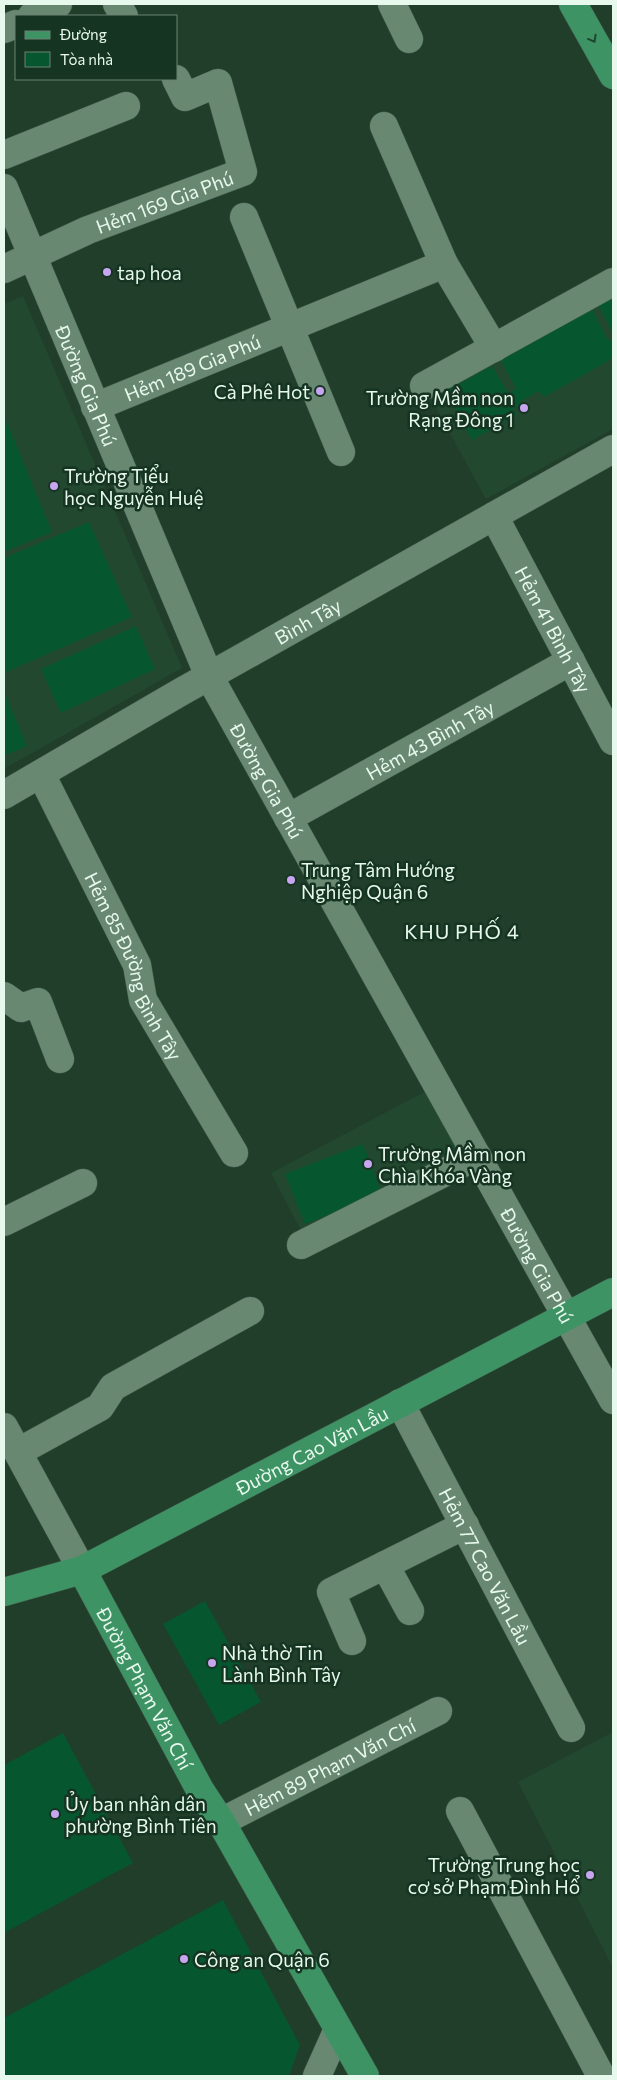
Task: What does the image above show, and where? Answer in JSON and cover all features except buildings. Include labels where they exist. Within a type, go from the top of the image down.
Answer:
[{"type":"main road","points":[[573,4],[613,75]]},
{"type":"main road","name":"Đường Cao Văn Lầu","points":[[4,1592],[82,1570],[613,1292]]},
{"type":"main road","name":"Đường Phạm Văn Chí","points":[[82,1570],[200,1790],[221,1822],[365,2076]]},
{"type":"street","points":[[34,15],[58,4]]},
{"type":"street","points":[[117,4],[123,15]]},
{"type":"street","points":[[392,4],[409,39]]},
{"type":"street","name":"Hẻm 169 Gia Phú","points":[[33,257],[88,230],[243,172],[218,83],[185,97],[176,80]]},
{"type":"street","points":[[4,155],[126,106]]},
{"type":"street","points":[[384,126],[444,264],[494,348]]},
{"type":"street","name":"Đường Gia Phú","points":[[4,188],[209,676],[613,1400]]},
{"type":"street","points":[[244,217],[341,452]]},
{"type":"street","points":[[4,269],[33,257]]},
{"type":"street","name":"Hẻm 189 Gia Phú","points":[[95,407],[444,264]]},
{"type":"street","points":[[424,386],[613,282]]},
{"type":"street","name":"Bình Tây","points":[[4,795],[209,676],[613,449]]},
{"type":"street","name":"Hẻm 41 Bình Tây","points":[[494,516],[613,740]]},
{"type":"street","name":"Hẻm 43 Bình Tây","points":[[288,818],[571,661]]},
{"type":"street","name":"Hẻm 85 Đường Bình Tây","points":[[41,774],[137,965],[143,1000],[234,1153]]},
{"type":"street","points":[[4,996],[21,1008],[38,1002],[60,1059]]},
{"type":"street","points":[[301,1245],[477,1156]]},
{"type":"street","points":[[4,1222],[83,1182]]},
{"type":"street","points":[[18,1452],[100,1407],[113,1387],[250,1311]]},
{"type":"street","name":"Hẻm 77 Cao Văn Lầu","points":[[400,1403],[572,1728]]},
{"type":"street","name":"Đường Phạm Văn Chí","points":[[4,1427],[82,1570]]},
{"type":"street","points":[[352,1641],[331,1592],[465,1525]]},
{"type":"street","points":[[385,1565],[410,1611]]},
{"type":"street","name":"Hẻm 89 Phạm Văn Chí","points":[[221,1822],[438,1710]]},
{"type":"street","points":[[460,1811],[601,2076]]},
{"type":"street","points":[[317,2076],[338,2029]]},
{"type":"shaded area","name":"Trường Mầm non Rạng Đông 1","points":[[613,282],[613,429],[486,499],[424,386]]},
{"type":"shaded area","name":"Trường Tiểu học Nguyễn Huệ","points":[[23,296],[182,668],[4,769],[4,304]]},
{"type":"shaded area","name":"Trường Mầm non Chìa Khóa Vàng","points":[[430,1089],[464,1154],[305,1238],[271,1173]]},
{"type":"shaded area","name":"Trường Trung học cơ sở Phạm Đình Hổ","points":[[613,1732],[613,1968],[518,1782]]},
{"type":"place","name":"tap hoa","points":[[107,272]]},
{"type":"place","name":"Cà Phê Hot","points":[[320,391]]},
{"type":"place","name":"Trường Mầm non Rạng Đông 1","points":[[524,408]]},
{"type":"place","name":"Trường Tiểu học Nguyễn Huệ","points":[[54,486]]},
{"type":"place","name":"Trung Tâm Hướng Nghiệp Quận 6","points":[[291,880]]},
{"type":"place","name":"Trường Mầm non Chìa Khóa Vàng","points":[[368,1164]]},
{"type":"place","name":"Nhà thờ Tin Lành Bình Tây","points":[[212,1663]]},
{"type":"place","name":"Ủy ban nhân dân phường Bình Tiên","points":[[55,1814]]},
{"type":"place","name":"Trường Trung học cơ sở Phạm Đình Hổ","points":[[590,1875]]},
{"type":"place","name":"Công an Quận 6","points":[[184,1959]]},
{"type":"district","name":"KHU PHỐ 4","points":[[462,931]]}]
